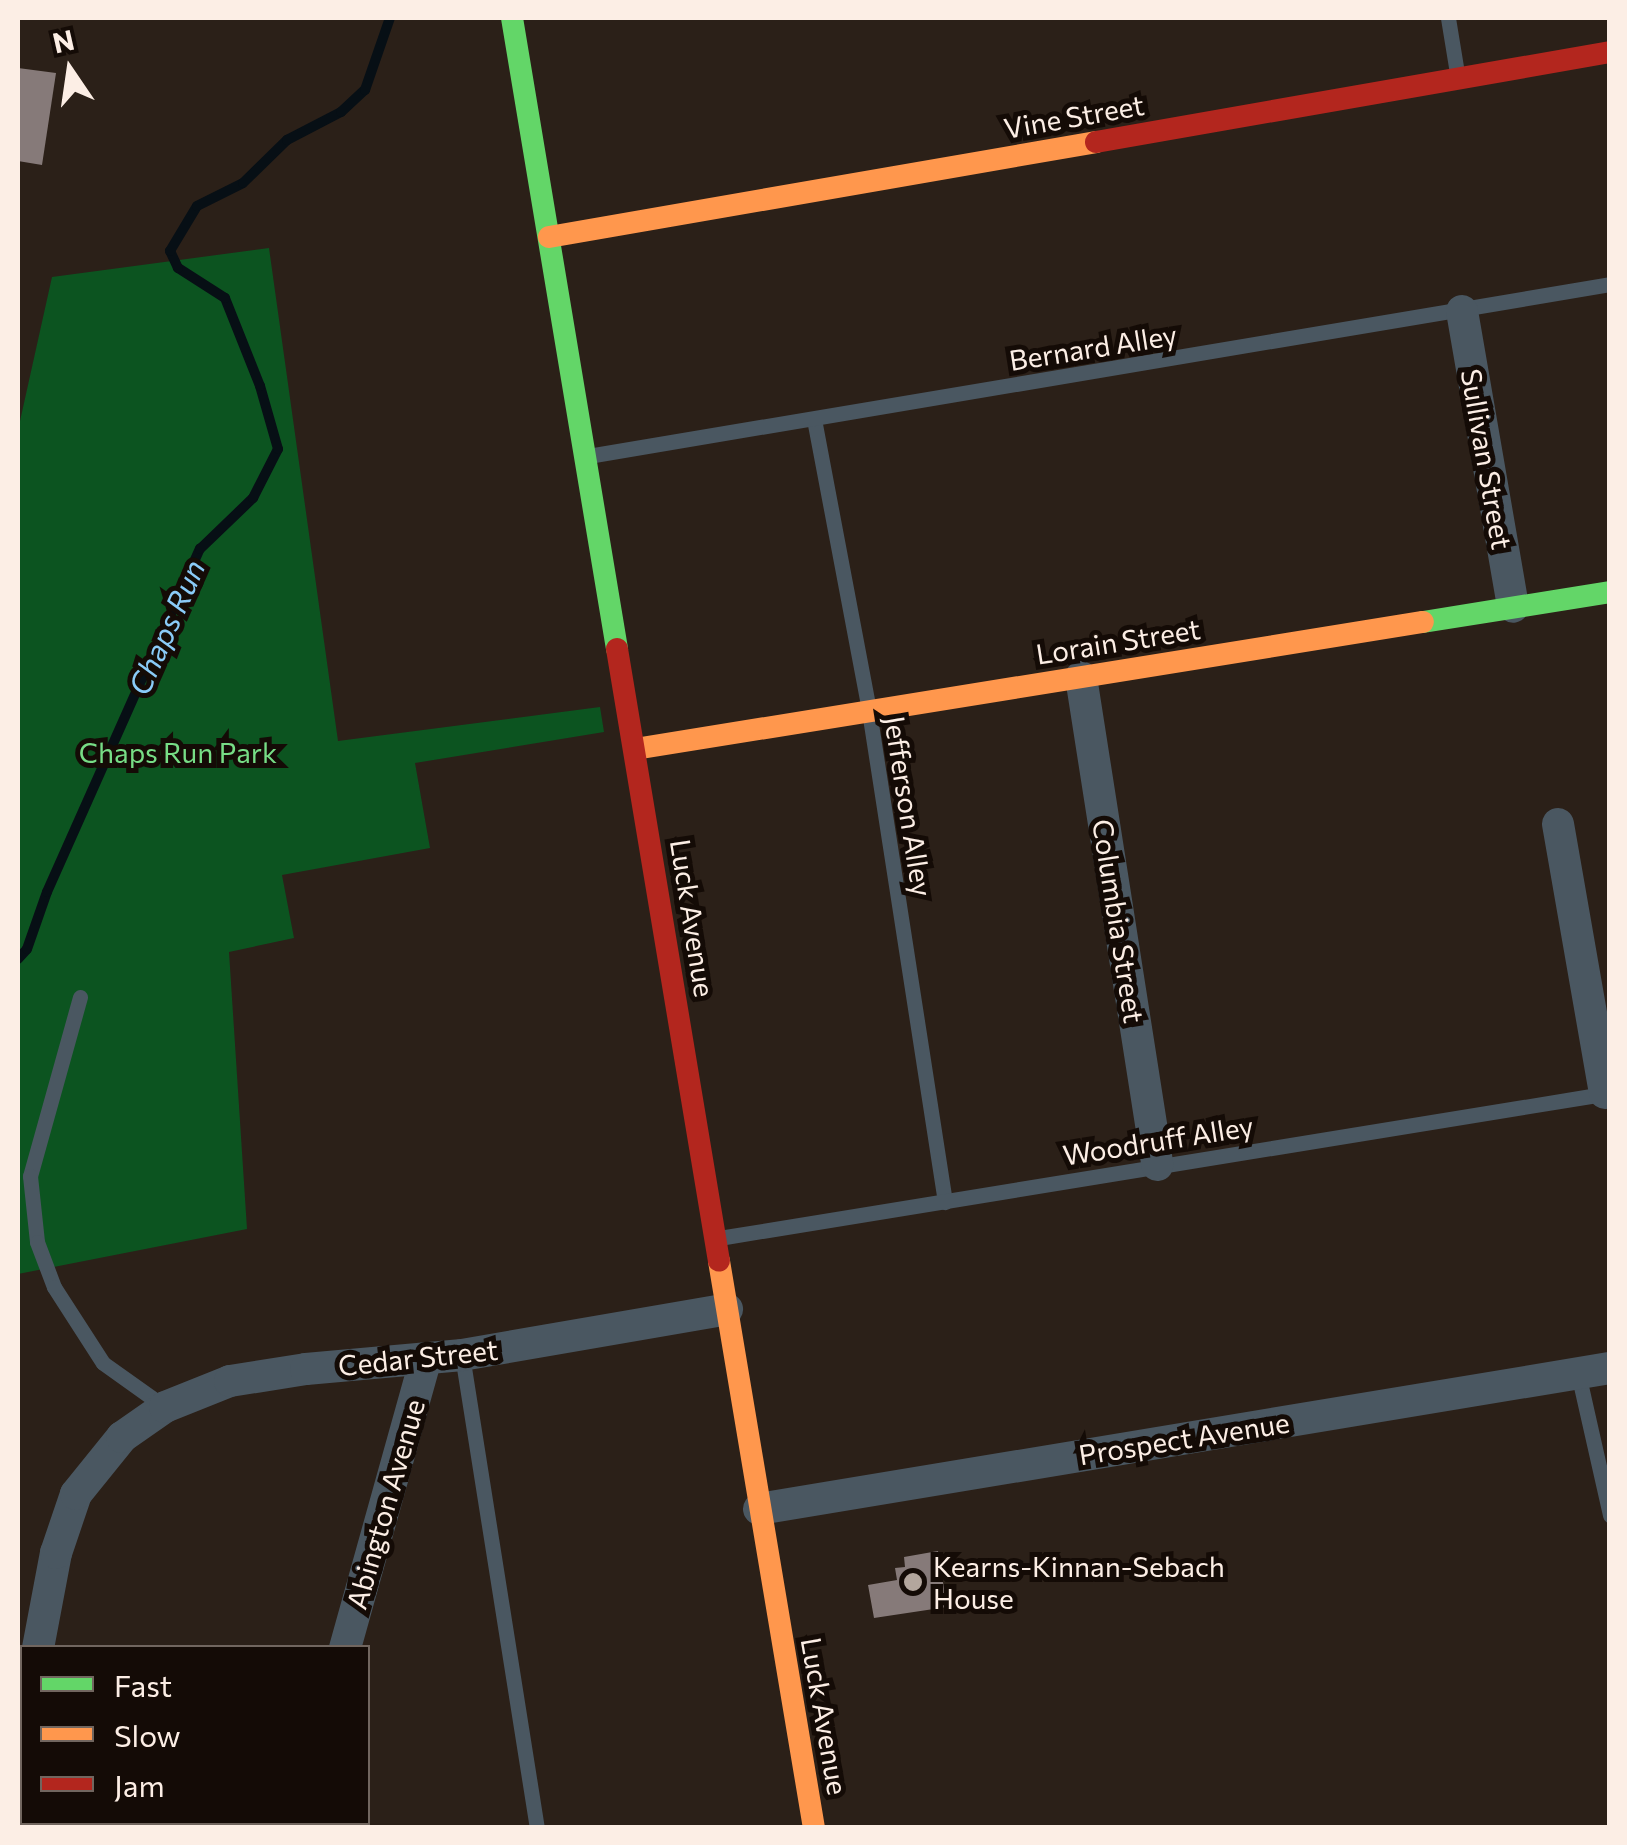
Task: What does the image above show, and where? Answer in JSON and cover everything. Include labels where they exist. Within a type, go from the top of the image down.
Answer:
[{"type":"street","name":"Luck Avenue","points":[[512,18],[814,1828]]},
{"type":"street","name":"Vine Street","points":[[548,236],[1610,52]]},
{"type":"street","name":"Sullivan Street","points":[[1462,311],[1513,607]]},
{"type":"street","name":"Lorain Street","points":[[635,749],[1610,592]]},
{"type":"street","name":"Columbia Street","points":[[1080,677],[1157,1165]]},
{"type":"street","points":[[1558,824],[1607,1093]]},
{"type":"street","name":"Cedar Street","points":[[39,1645],[56,1553],[76,1494],[122,1437],[165,1407],[230,1381],[306,1369],[462,1356],[727,1309]]},
{"type":"street","name":"Abington Avenue","points":[[346,1645],[425,1360]]},
{"type":"street","name":"Prospect Avenue","points":[[760,1509],[1594,1370]]},
{"type":"lane","points":[[1448,18],[1458,80]]},
{"type":"lane","name":"Bernard Alley","points":[[584,457],[1610,284]]},
{"type":"lane","name":"Jefferson Alley","points":[[814,419],[868,711],[945,1202]]},
{"type":"lane","points":[[80,997],[30,1176],[37,1242],[54,1287],[103,1364],[165,1407]]},
{"type":"lane","name":"Woodruff Alley","points":[[715,1239],[1607,1093]]},
{"type":"lane","points":[[462,1356],[538,1828]]},
{"type":"lane","points":[[1594,1370],[1610,1516]]},
{"type":"green space","name":"Chaps Run Park","points":[[269,248],[338,741],[600,707],[604,732],[415,763],[430,848],[282,875],[294,938],[229,952],[247,1229],[18,1274],[18,430],[52,277]]},
{"type":"building","points":[[18,68],[56,73],[42,165],[18,161]]},
{"type":"building","name":"Kearns-Kinnan-Sebach House","points":[[938,1551],[947,1607],[874,1618],[868,1585],[897,1580],[895,1568],[905,1567],[904,1557]]},
{"type":"waterway","name":"Chaps Run","points":[[18,959],[27,949],[47,892],[200,549],[253,498],[278,449],[260,386],[225,298],[178,268],[170,251],[197,206],[243,183],[287,140],[341,112],[365,90],[390,18]]},
{"type":"traffic: fast","points":[[512,18],[617,649]]},
{"type":"traffic: fast","points":[[1423,622],[1610,592]]},
{"type":"traffic: slow","points":[[549,237],[1096,142]]},
{"type":"traffic: slow","points":[[635,749],[1423,622]]},
{"type":"traffic: slow","points":[[719,1261],[814,1828]]},
{"type":"traffic: jam","points":[[1096,142],[1610,52]]},
{"type":"traffic: jam","points":[[617,649],[719,1261]]},
{"type":"place","name":"Kearns-Kinnan-Sebach House","points":[[913,1582]]}]
